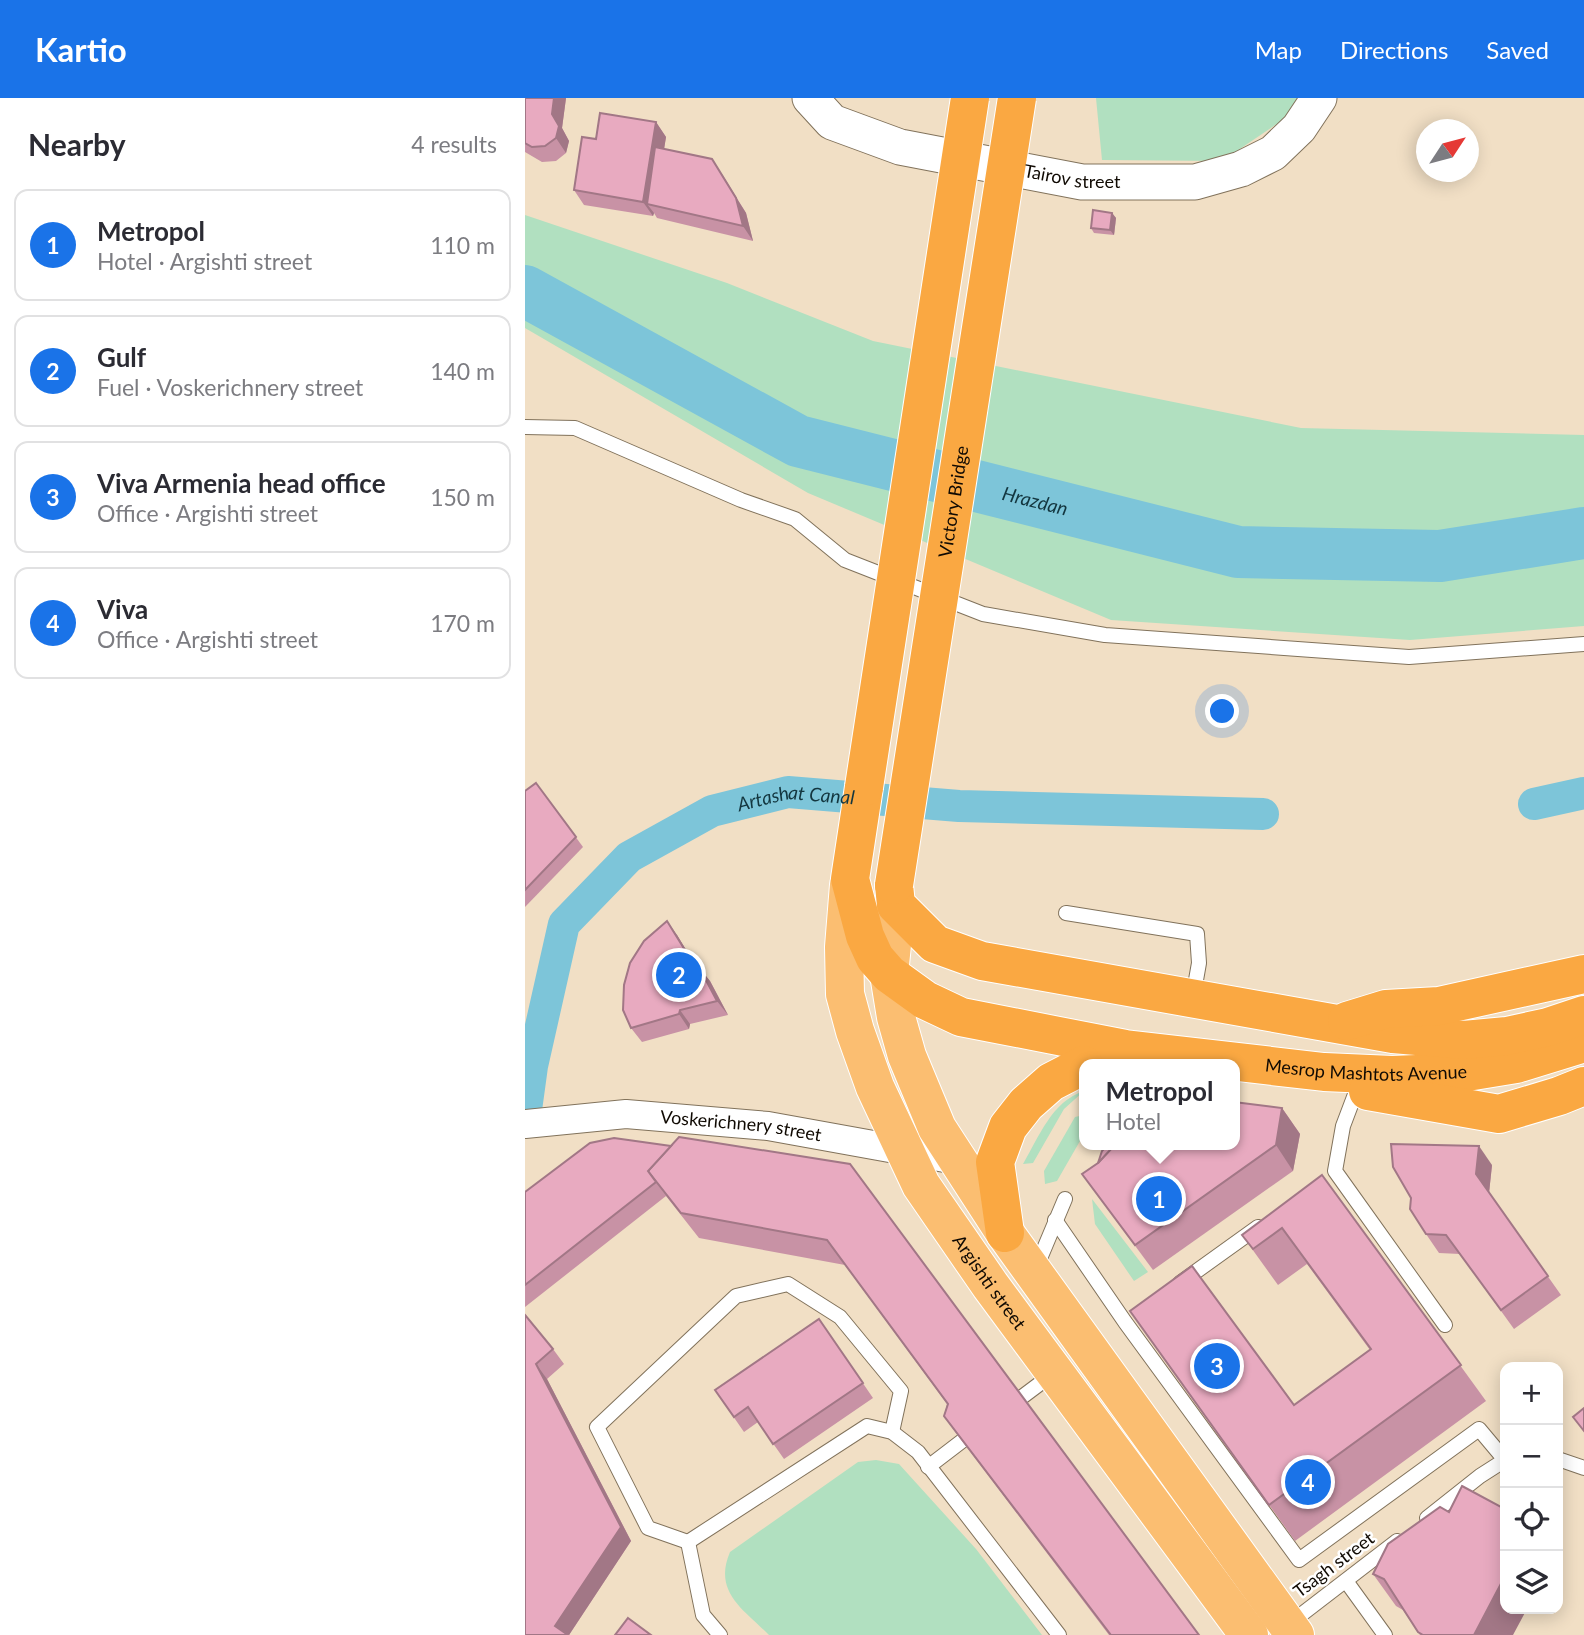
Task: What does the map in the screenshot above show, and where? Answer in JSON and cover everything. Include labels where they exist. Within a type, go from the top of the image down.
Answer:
[{"type":"highway","points":[[850,879],[970,98]]},
{"type":"highway","name":"Victory Bridge","points":[[895,895],[1017,98]]},
{"type":"highway","name":"Mesrop Mashtots Avenue","points":[[850,879],[865,936],[875,958],[889,974],[925,1000],[961,1017],[1135,1054],[1173,1059]]},
{"type":"highway","name":"Mesrop Mashtots Avenue","points":[[895,895],[935,944],[982,961],[1394,1034],[1464,1040],[1507,1036],[1548,1027],[1584,1015]]},
{"type":"highway","points":[[1008,1027],[994,1008],[991,991],[996,976],[1010,965]]},
{"type":"highway","points":[[1338,1024],[1386,1009],[1440,1006],[1584,974]]},
{"type":"highway","name":"Mesrop Mashtots Avenue","points":[[1240,1068],[1341,1081],[1392,1075],[1467,1072],[1517,1064],[1584,1043]]},
{"type":"highway","points":[[1112,1059],[1135,1054]]},
{"type":"highway","points":[[1005,1233],[995,1162],[1008,1126],[1026,1104],[1051,1082],[1079,1068]]},
{"type":"highway","points":[[1341,1081],[1462,1109],[1499,1114],[1584,1086]]},
{"type":"main road","name":"Argishti street","points":[[850,879],[844,947],[845,994],[871,1078],[921,1185],[990,1285],[1249,1635]]},
{"type":"main road","points":[[895,895],[889,974],[896,1017],[907,1056],[937,1128],[1005,1233],[1291,1630]]},
{"type":"street","name":"Tairov street","points":[[810,98],[832,122],[900,147],[1082,182],[1195,182],[1241,169],[1273,153],[1299,128],[1319,98]]},
{"type":"street","name":"Voskerichnery street","points":[[525,1124],[626,1114],[768,1126],[956,1160]]},
{"type":"lane","points":[[525,427],[575,428],[741,500],[795,519],[845,560],[983,614],[1105,635],[1409,657],[1584,644]]},
{"type":"lane","points":[[1066,913],[1197,934],[1199,963],[1192,998]]},
{"type":"lane","points":[[1341,1081],[1343,1126],[1330,1175],[1445,1325]]},
{"type":"lane","points":[[1034,1273],[1065,1199]]},
{"type":"lane","points":[[1169,1290],[1269,1219]]},
{"type":"lane","points":[[1055,1220],[1131,1318],[1299,1560],[1479,1429],[1500,1454]]},
{"type":"lane","points":[[688,1542],[648,1528],[597,1427],[736,1296],[788,1284],[840,1317],[901,1391],[892,1432]]},
{"type":"lane","points":[[1022,1397],[1055,1373]]},
{"type":"lane","points":[[688,1542],[867,1426],[892,1432],[918,1452],[1059,1635]]},
{"type":"lane","points":[[928,1467],[962,1441]]},
{"type":"lane","points":[[1563,1461],[1584,1468]]},
{"type":"lane","name":"Tsagh street","points":[[1291,1630],[1346,1581],[1500,1463]]},
{"type":"lane","points":[[688,1542],[703,1615],[720,1635]]},
{"type":"lane","points":[[1346,1581],[1385,1635]]},
{"type":"green space","points":[[1096,98],[1303,98],[1296,111],[1222,161],[1102,160]]},
{"type":"green space","points":[[525,215],[727,283],[873,341],[1301,428],[1584,435],[1584,626],[1410,640],[1111,620],[808,493],[525,328]]},
{"type":"green space","points":[[1079,1093],[1064,1109],[1033,1163],[1023,1164],[1055,1111]]},
{"type":"green space","points":[[1079,1116],[1079,1143],[1057,1181],[1045,1184],[1044,1171],[1075,1117]]},
{"type":"green space","points":[[1092,1199],[1148,1272],[1134,1281],[1095,1224]]},
{"type":"green space","points":[[876,1460],[899,1464],[976,1549],[1042,1635],[769,1635],[741,1608],[733,1599],[725,1578],[730,1552],[858,1462]]},
{"type":"building","points":[[525,98],[554,98],[552,114],[559,126],[556,138],[545,146],[532,147],[525,143]]},
{"type":"building","points":[[600,113],[656,122],[643,202],[574,190],[582,137],[596,139]]},
{"type":"building","points":[[655,147],[712,159],[736,198],[743,226],[647,204]]},
{"type":"building","points":[[1093,210],[1112,213],[1110,230],[1091,228]]},
{"type":"building","points":[[536,783],[576,837],[525,890],[525,791]]},
{"type":"building","points":[[667,921],[696,968],[699,967],[717,1001],[680,1010],[679,1014],[631,1028],[623,1010],[624,985],[630,963],[644,941]]},
{"type":"building","points":[[1240,1103],[1282,1108],[1276,1145],[1135,1245],[1082,1174],[1110,1150],[1240,1150]]},
{"type":"building","points":[[679,1137],[850,1164],[1199,1635],[1111,1635],[944,1416],[948,1404],[827,1240],[681,1213],[648,1171]]},
{"type":"building","points":[[614,1138],[671,1146],[648,1171],[656,1182],[525,1285],[525,1192],[590,1143]]},
{"type":"building","points":[[1391,1144],[1479,1146],[1476,1174],[1548,1276],[1501,1310],[1446,1235],[1426,1234],[1410,1209],[1411,1198],[1393,1167]]},
{"type":"building","points":[[1110,1150],[1098,1163],[1102,1151]]},
{"type":"building","points":[[1322,1175],[1461,1365],[1269,1505],[1130,1311],[1192,1266],[1294,1405],[1371,1349],[1282,1228],[1253,1249],[1242,1235]]},
{"type":"building","points":[[525,1315],[553,1349],[536,1364],[621,1527],[555,1626],[568,1635],[525,1635]]},
{"type":"building","points":[[819,1319],[863,1383],[773,1444],[748,1407],[734,1417],[715,1390]]},
{"type":"building","points":[[1584,1408],[1584,1431],[1573,1417]]},
{"type":"building","points":[[1462,1486],[1500,1506],[1500,1586],[1474,1635],[1423,1635],[1418,1632],[1384,1579],[1373,1574],[1388,1544],[1440,1507],[1449,1512]]},
{"type":"building","points":[[628,1618],[651,1635],[615,1635]]},
{"type":"waterway","name":"Hrazdan","points":[[525,291],[798,441],[1238,552],[1440,556],[1584,533]]},
{"type":"waterway","name":"Artashat Canal","points":[[525,1117],[532,1066],[564,924],[629,857],[712,811],[788,792],[959,806],[1263,814]]},
{"type":"waterway","name":"Artashat Canal","points":[[1534,804],[1584,793]]},
{"type":"place","name":"Gulf","points":[[679,975]]},
{"type":"place","name":"Metropol","points":[[1159,1199]]},
{"type":"place","name":"Viva Armenia head office","points":[[1217,1366]]},
{"type":"place","name":"Viva","points":[[1308,1482]]}]
